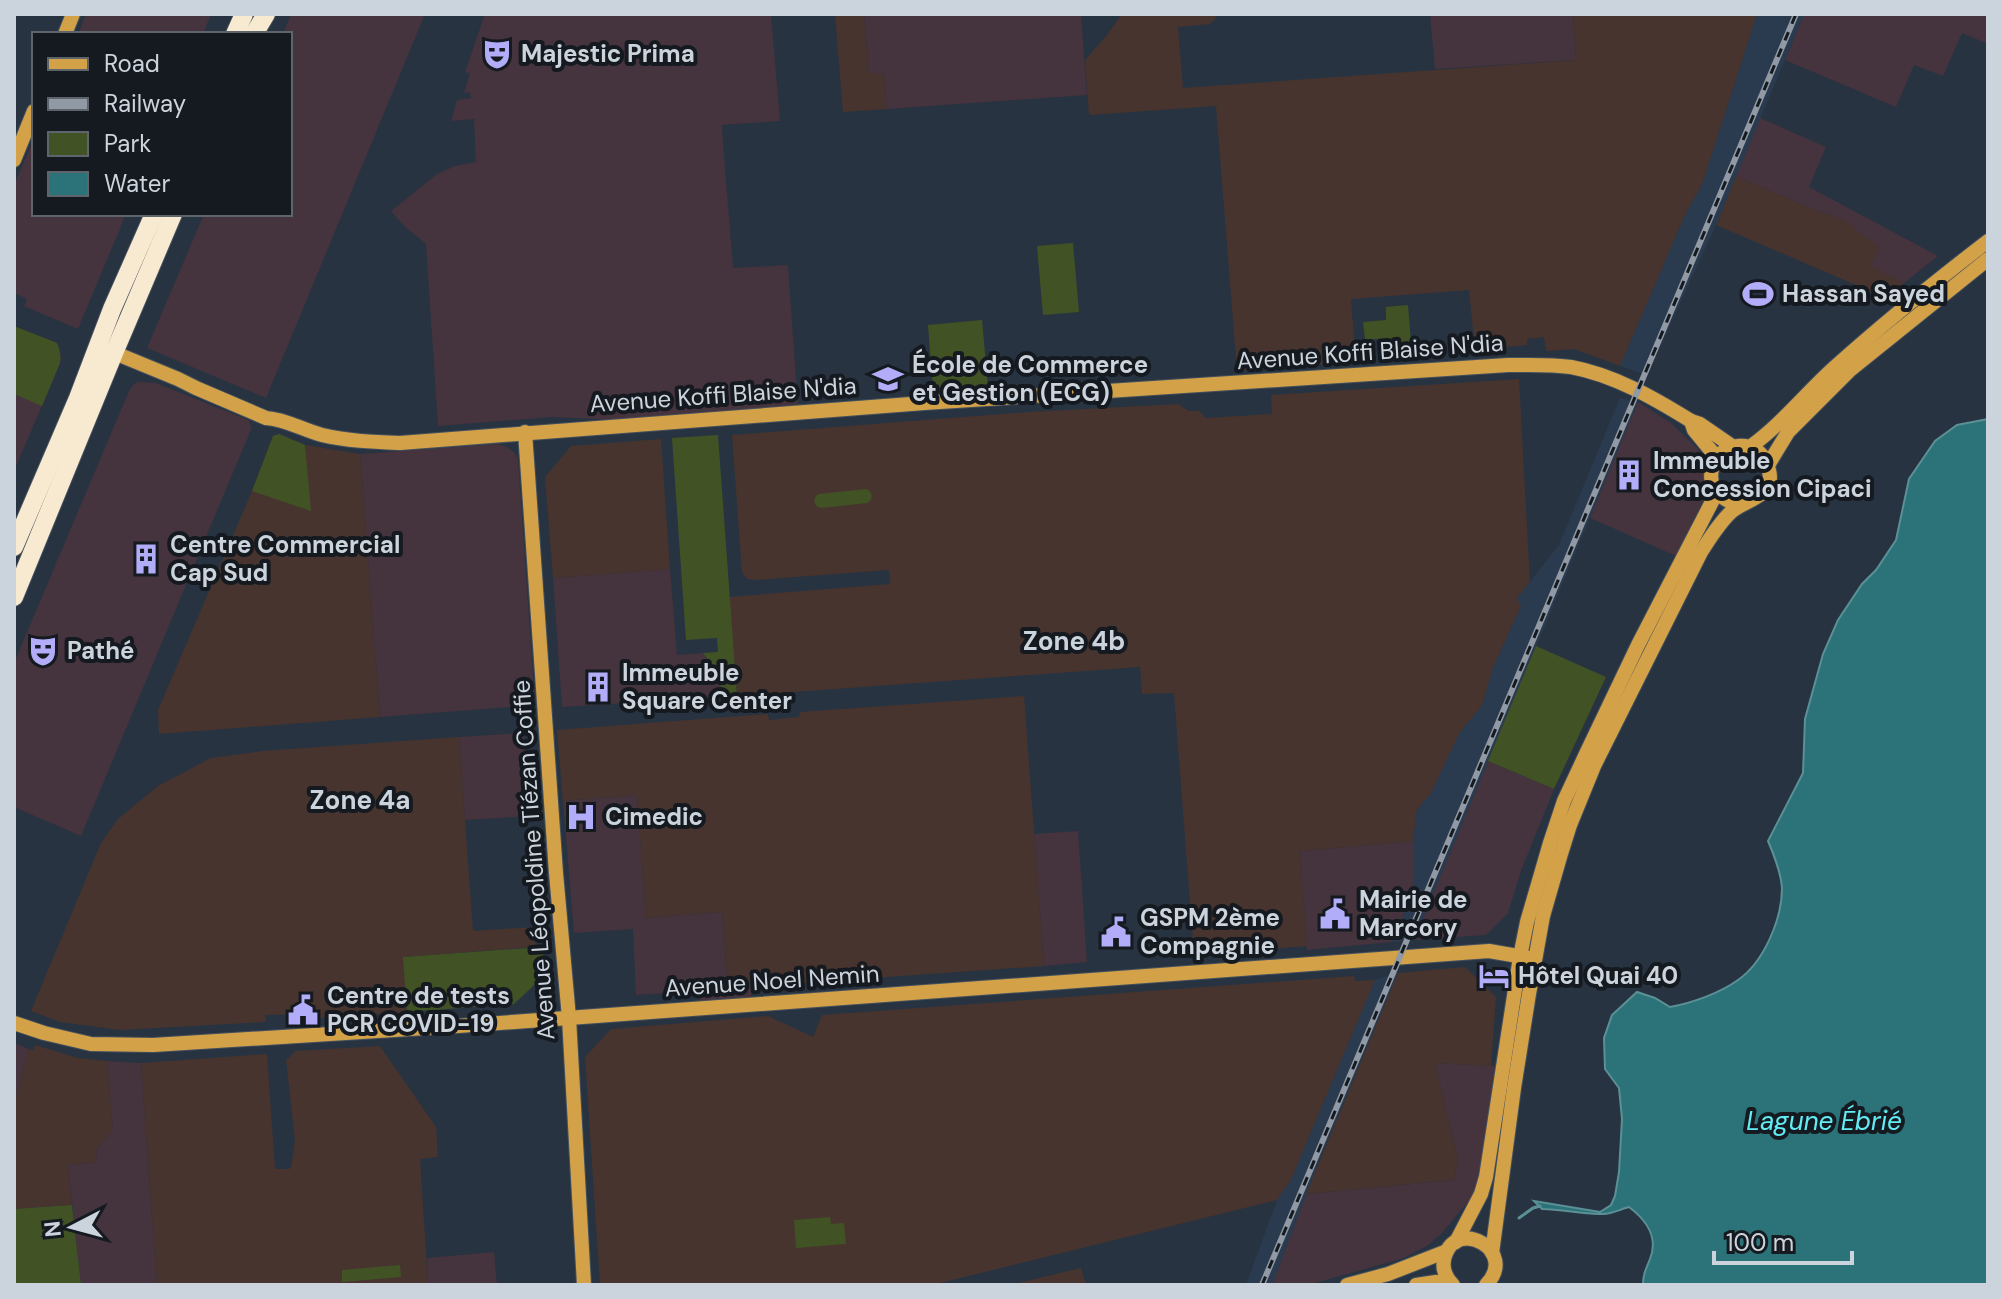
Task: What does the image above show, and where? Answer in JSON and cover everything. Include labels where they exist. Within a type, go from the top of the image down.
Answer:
[{"type":"highway","points":[[255,32],[264,14]]},
{"type":"highway","points":[[14,597],[106,350],[118,296],[153,216]]},
{"type":"highway","points":[[14,547],[78,398],[106,350],[172,216]]},
{"type":"street","points":[[14,160],[32,116]]},
{"type":"street","points":[[1750,447],[1856,349],[1988,241]]},
{"type":"street","points":[[1768,465],[1788,432],[1850,370],[1988,259]]},
{"type":"street","name":"Avenue Koffi Blaise N'dia","points":[[106,350],[251,413],[324,435],[370,442],[400,443],[924,403],[1536,364],[1572,367],[1623,383],[1700,424],[1732,446]]},
{"type":"street","name":"Avenue Koffi Blaise N'dia","points":[[1691,421],[1694,430],[1717,458]]},
{"type":"street","name":"Avenue Léopoldine Tiézan Coffie","points":[[525,432],[569,1018],[584,1285]]},
{"type":"street","points":[[1488,1283],[1495,1267],[1492,1253],[1535,959],[1543,916],[1570,825],[1594,766],[1701,552],[1731,512],[1753,501],[1765,490],[1770,473],[1761,454],[1750,447],[1732,446],[1717,458],[1711,478],[1717,492],[1729,502],[1744,504]]},
{"type":"street","points":[[1452,1284],[1443,1268],[1444,1259],[1481,1194],[1489,1163],[1520,957],[1533,900],[1564,801],[1638,645],[1717,492]]},
{"type":"street","name":"Avenue Noel Nemin","points":[[14,1023],[91,1044],[153,1045],[1489,951],[1535,959]]},
{"type":"street","points":[[1347,1285],[1388,1274],[1464,1239],[1481,1241],[1492,1253]]},
{"type":"street","points":[[1416,1285],[1436,1282],[1452,1284]]},
{"type":"shaded area","points":[[86,14],[211,14],[204,32],[79,32]]},
{"type":"shaded area","points":[[291,14],[425,14],[266,398],[147,348],[203,216],[292,216],[292,32],[284,32]]},
{"type":"shaded area","points":[[485,14],[771,14],[780,121],[722,125],[723,143],[733,268],[788,265],[798,408],[640,421],[551,417],[438,426],[426,244],[391,211],[437,174],[476,162],[474,119],[451,121],[457,100],[471,98],[470,92],[464,93],[470,73],[465,72]]},
{"type":"shaded area","points":[[835,14],[864,14],[869,74],[884,73],[887,109],[843,112]]},
{"type":"shaded area","points":[[864,14],[1081,14],[1087,95],[887,109],[884,74],[869,74]]},
{"type":"shaded area","points":[[1122,14],[1215,14],[1216,18],[1210,24],[1178,27],[1183,88],[1576,60],[1573,14],[1757,15],[1702,185],[1686,213],[1620,366],[1574,349],[1546,351],[1544,337],[1527,339],[1527,345],[1475,350],[1469,290],[1351,299],[1355,352],[1325,355],[1326,364],[1237,371],[1216,106],[1089,115],[1085,60]]},
{"type":"shaded area","points":[[1430,14],[1573,14],[1576,60],[1435,69]]},
{"type":"shaded area","points":[[1757,14],[1804,14],[1716,225],[1647,375],[1620,366],[1686,213],[1702,185]]},
{"type":"shaded area","points":[[1804,14],[1983,14],[1988,16],[1988,44],[1962,33],[1943,76],[1914,65],[1896,107],[1785,60]]},
{"type":"shaded area","points":[[1760,118],[1826,147],[1809,187],[1938,256],[1904,283],[1869,266],[1842,219],[1736,176]]},
{"type":"shaded area","points":[[32,143],[32,216],[125,216],[78,329],[24,306],[27,299],[14,293],[14,185]]},
{"type":"shaded area","points":[[1736,176],[1842,219],[1880,248],[1870,266],[1904,283],[1886,298],[1716,225]]},
{"type":"shaded area","points":[[14,326],[57,343],[61,357],[14,471]]},
{"type":"shaded area","points":[[1519,379],[1530,583],[1517,598],[1521,606],[1493,668],[1482,706],[1460,732],[1431,794],[1417,810],[1413,841],[1300,851],[1307,946],[1194,955],[1174,693],[1142,694],[1140,667],[737,696],[729,597],[890,584],[889,570],[747,579],[742,572],[732,435],[1178,404],[1189,411],[1199,411],[1206,418],[1272,414],[1271,395]]},
{"type":"shaded area","name":"Centre Commercial Cap Sud","points":[[138,382],[156,383],[248,420],[252,427],[81,836],[14,807],[14,663],[129,391]]},
{"type":"shaded area","points":[[1620,398],[1638,402],[1414,940],[1392,942],[1413,893],[1413,841],[1417,810],[1431,793],[1460,732],[1482,706],[1493,668],[1521,606],[1517,598],[1559,545]]},
{"type":"shaded area","points":[[1638,402],[1671,423],[1704,459],[1708,490],[1676,556],[1590,518]]},
{"type":"shaded area","points":[[279,434],[305,445],[360,454],[380,717],[159,734],[158,710],[273,436]]},
{"type":"shaded area","points":[[661,439],[670,569],[553,578],[545,477],[571,446]]},
{"type":"shaded area","points":[[497,444],[514,452],[518,459],[535,705],[380,717],[360,454]]},
{"type":"shaded area","points":[[670,569],[677,655],[703,653],[720,675],[721,697],[562,707],[553,578]]},
{"type":"shaded area","points":[[1024,696],[1044,966],[728,988],[722,912],[646,918],[637,795],[563,801],[557,730],[768,714],[769,720],[799,717],[800,712]]},
{"type":"shaded area","points":[[524,733],[530,816],[465,820],[459,737]]},
{"type":"shaded area","points":[[459,737],[473,931],[534,927],[536,947],[404,957],[407,1012],[301,1019],[301,1014],[265,1015],[266,1022],[120,1030],[60,1022],[31,1011],[101,843],[118,819],[158,786],[211,758],[263,751]]},
{"type":"shaded area","points":[[1488,761],[1554,789],[1521,871],[1508,913],[1486,935],[1414,940]]},
{"type":"shaded area","points":[[637,795],[646,918],[722,912],[728,988],[751,987],[751,997],[700,1001],[699,991],[636,995],[633,929],[574,933],[563,801]]},
{"type":"shaded area","points":[[1078,831],[1087,962],[1044,966],[1034,834]]},
{"type":"shaded area","name":"Mairie de Marcory","points":[[1413,841],[1413,893],[1392,942],[1307,950],[1300,851]]},
{"type":"shaded area","points":[[1465,967],[1496,997],[1491,1066],[1435,1063],[1458,1160],[1454,1179],[1463,1179],[1306,1194],[1398,973]]},
{"type":"shaded area","points":[[1398,973],[1320,1159],[1272,1285],[1246,1285],[1277,1200],[1291,1180],[1375,980]]},
{"type":"shaded area","points":[[1354,976],[1355,981],[1375,980],[1291,1180],[1277,1200],[932,1285],[600,1285],[585,1057],[611,1029],[768,1016],[813,1037],[822,1015]]},
{"type":"shaded area","points":[[14,1043],[29,1049],[14,1104]]},
{"type":"shaded area","points":[[35,1045],[78,1058],[107,1061],[113,1130],[96,1150],[97,1162],[68,1165],[72,1205],[14,1209],[14,1104],[29,1049],[33,1050]]},
{"type":"shaded area","points":[[380,1046],[436,1127],[438,1157],[420,1159],[428,1285],[157,1285],[141,1063],[267,1054],[275,1169],[288,1169],[291,1168],[295,1139],[286,1060],[296,1051]]},
{"type":"shaded area","points":[[107,1061],[141,1063],[157,1285],[81,1285],[68,1165],[97,1162],[96,1150],[113,1130]]},
{"type":"shaded area","points":[[1435,1063],[1497,1066],[1479,1181],[1468,1202],[1441,1234],[1404,1258],[1308,1285],[1272,1285],[1306,1194],[1454,1180],[1458,1160]]},
{"type":"shaded area","points":[[494,1252],[497,1285],[428,1285],[427,1258]]},
{"type":"shaded area","points":[[1081,1268],[1086,1285],[1010,1285]]},
{"type":"green space","points":[[1073,243],[1079,312],[1043,315],[1037,246]]},
{"type":"green space","points":[[1408,305],[1412,355],[1383,357],[1381,339],[1365,339],[1363,322],[1386,320],[1386,307]]},
{"type":"green space","points":[[982,320],[988,387],[938,388],[932,379],[928,325]]},
{"type":"green space","points":[[14,326],[57,343],[60,363],[42,406],[14,394]]},
{"type":"green space","points":[[279,434],[305,445],[311,511],[252,491],[273,436]]},
{"type":"green space","points":[[718,435],[737,696],[721,697],[720,675],[703,653],[718,652],[717,638],[686,640],[672,438]]},
{"type":"green space","points":[[866,489],[872,496],[867,503],[821,508],[814,501],[819,494]]},
{"type":"green space","points":[[1536,646],[1606,677],[1554,789],[1488,761]]},
{"type":"green space","points":[[543,947],[545,975],[514,1004],[407,1012],[403,957]]},
{"type":"green space","points":[[72,1205],[81,1285],[14,1285],[14,1209]]},
{"type":"green space","points":[[830,1217],[831,1224],[844,1223],[846,1244],[796,1248],[794,1220]]},
{"type":"green space","points":[[400,1265],[401,1277],[342,1282],[342,1270]]},
{"type":"water","name":"Lagune Ébrié","points":[[1988,419],[1988,1285],[1643,1285],[1652,1251],[1652,1236],[1645,1223],[1629,1207],[1606,1214],[1588,1214],[1542,1209],[1534,1201],[1600,1212],[1611,1205],[1615,1196],[1622,1119],[1619,1088],[1605,1069],[1604,1038],[1612,1015],[1637,992],[1670,1007],[1731,985],[1756,962],[1770,939],[1779,913],[1782,888],[1768,841],[1803,773],[1805,719],[1823,654],[1838,620],[1896,540],[1909,479],[1935,441],[1957,425]]},
{"type":"waterway","points":[[1519,1218],[1540,1206]]},
{"type":"railway","points":[[1262,1285],[1796,14]]},
{"type":"place","name":"Majestic Prima","points":[[497,54]]},
{"type":"place","name":"Hassan Sayed","points":[[1758,294]]},
{"type":"place","name":"École de Commerce et Gestion (ECG)","points":[[888,379]]},
{"type":"place","name":"Immeuble Concession Cipaci","points":[[1629,475]]},
{"type":"place","name":"Centre Commercial Cap Sud","points":[[146,559]]},
{"type":"place","name":"Pathé","points":[[43,651]]},
{"type":"place","name":"Immeuble Square Center","points":[[598,687]]},
{"type":"place","name":"Cimedic","points":[[581,817]]},
{"type":"place","name":"Mairie de Marcory","points":[[1335,914]]},
{"type":"place","name":"GSPM 2ème Compagnie","points":[[1116,932]]},
{"type":"place","name":"Hôtel Quai 40","points":[[1494,976]]},
{"type":"place","name":"Centre de tests PCR COVID-19","points":[[303,1010]]},
{"type":"district","name":"Zone 4b","points":[[1074,641]]},
{"type":"district","name":"Zone 4a","points":[[360,800]]}]
